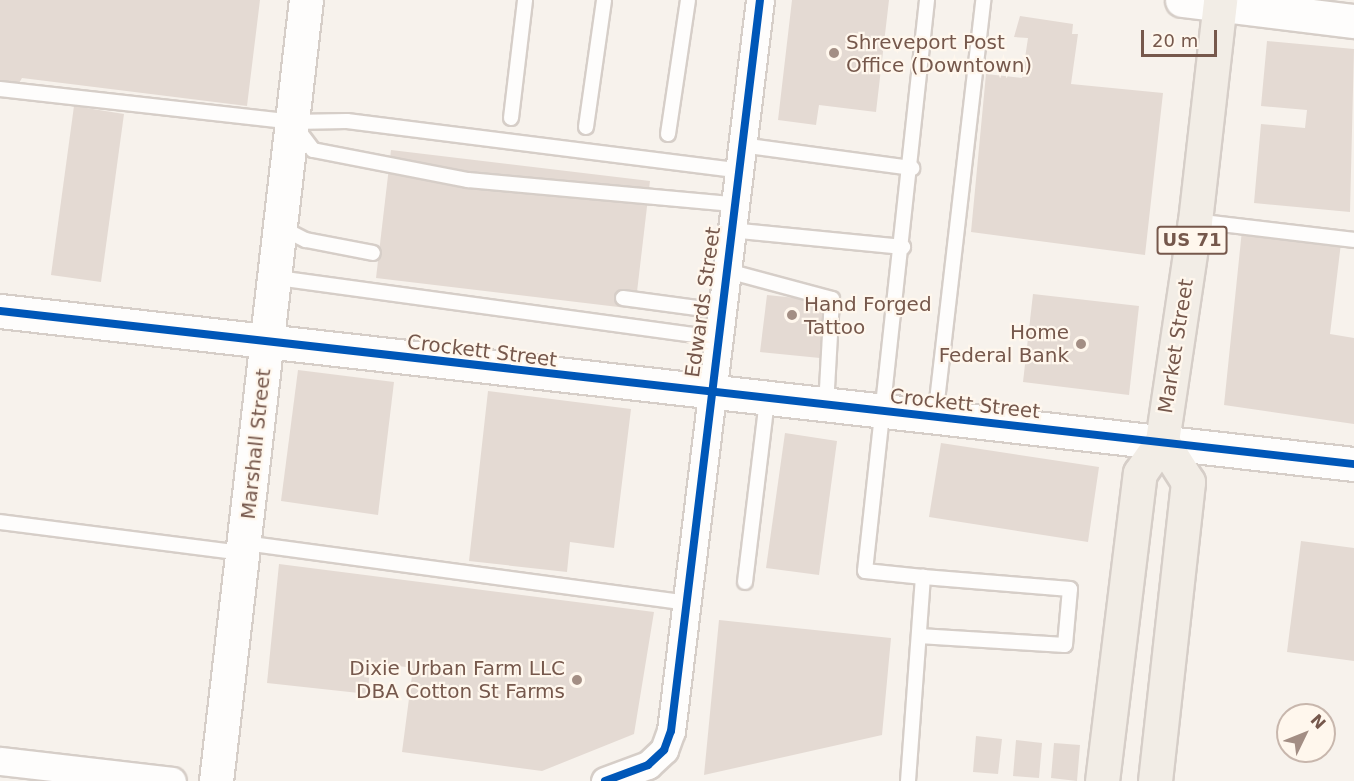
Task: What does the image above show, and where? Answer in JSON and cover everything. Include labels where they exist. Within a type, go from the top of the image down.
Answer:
[{"type":"main road","name":"Market Street","points":[[1102,781],[1140,473],[1162,441],[1195,221],[1219,2]]},
{"type":"main road","name":"Market Street","points":[[1155,781],[1188,482],[1162,441]]},
{"type":"street","name":"Marshall Street","points":[[216,781],[245,548],[306,0]]},
{"type":"street","name":"Edwards Street","points":[[605,781],[648,765],[664,750],[671,731],[687,603],[708,394],[760,0]]},
{"type":"street","points":[[1182,0],[1219,2],[1354,21]]},
{"type":"street","name":"Crockett Street","points":[[0,311],[767,401],[1162,441],[1354,464]]},
{"type":"street","points":[[0,761],[172,781]]},
{"type":"lane","points":[[511,118],[525,0]]},
{"type":"lane","points":[[586,127],[604,0]]},
{"type":"lane","points":[[668,135],[688,0]]},
{"type":"lane","points":[[919,636],[1065,645],[1070,589],[865,571],[881,412],[912,168],[927,0]]},
{"type":"lane","points":[[935,418],[983,0]]},
{"type":"lane","points":[[0,89],[292,122],[347,121],[739,157],[912,168]]},
{"type":"lane","points":[[292,122],[313,150],[468,180],[733,204]]},
{"type":"lane","points":[[1195,221],[1354,240]]},
{"type":"lane","points":[[280,227],[306,240],[373,253]]},
{"type":"lane","points":[[730,230],[903,247]]},
{"type":"lane","points":[[724,270],[832,299],[826,407]]},
{"type":"lane","points":[[275,271],[285,279],[715,338]]},
{"type":"lane","points":[[623,298],[719,311]]},
{"type":"lane","points":[[745,582],[767,401]]},
{"type":"lane","points":[[0,522],[245,548],[687,603]]},
{"type":"lane","points":[[908,781],[923,576]]},
{"type":"building","points":[[0,0],[260,0],[247,106],[22,78],[15,90],[0,88]]},
{"type":"building","name":"Shreveport Post Office (Downtown)","points":[[792,0],[889,0],[876,112],[819,105],[816,125],[778,120]]},
{"type":"building","points":[[1020,16],[1073,24],[1072,34],[1078,34],[1071,84],[1163,93],[1145,255],[971,232],[986,74],[1022,78],[1028,38],[1014,37]]},
{"type":"building","points":[[1267,41],[1354,49],[1350,212],[1254,203],[1261,124],[1305,128],[1307,110],[1261,106]]},
{"type":"building","points":[[74,106],[124,114],[101,282],[51,275]]},
{"type":"building","points":[[391,150],[650,181],[635,309],[376,278]]},
{"type":"building","points":[[1242,230],[1341,243],[1330,334],[1354,338],[1354,424],[1224,405]]},
{"type":"building","name":"Home Federal Bank","points":[[1033,294],[1139,306],[1129,395],[1023,382]]},
{"type":"building","points":[[767,295],[825,301],[820,358],[760,352]]},
{"type":"building","points":[[298,370],[394,382],[378,515],[281,501]]},
{"type":"building","points":[[488,391],[631,409],[614,548],[570,542],[567,572],[469,561]]},
{"type":"building","points":[[785,433],[837,441],[819,575],[766,568]]},
{"type":"building","points":[[941,443],[1099,467],[1088,542],[929,517]]},
{"type":"building","points":[[1301,541],[1354,548],[1354,661],[1287,652]]},
{"type":"building","points":[[279,564],[654,612],[634,734],[542,771],[402,752],[413,668],[370,662],[368,694],[267,683]]},
{"type":"building","points":[[719,620],[891,638],[882,735],[704,775]]},
{"type":"building","points":[[976,736],[1002,739],[998,774],[973,772]]},
{"type":"building","points":[[1016,740],[1042,743],[1039,778],[1013,776]]},
{"type":"building","points":[[1054,743],[1080,745],[1077,781],[1051,778]]},
{"type":"cycle path","points":[[605,781],[648,765],[664,750],[671,731],[760,0]]},
{"type":"cycle path","points":[[0,311],[1354,464]]},
{"type":"place","name":"Shreveport Post Office (Downtown)","points":[[834,53]]},
{"type":"place","name":"Hand Forged Tattoo","points":[[792,315]]},
{"type":"place","name":"Home Federal Bank","points":[[1081,344]]},
{"type":"place","name":"Dixie Urban Farm LLC DBA Cotton St Farms","points":[[577,680]]}]
